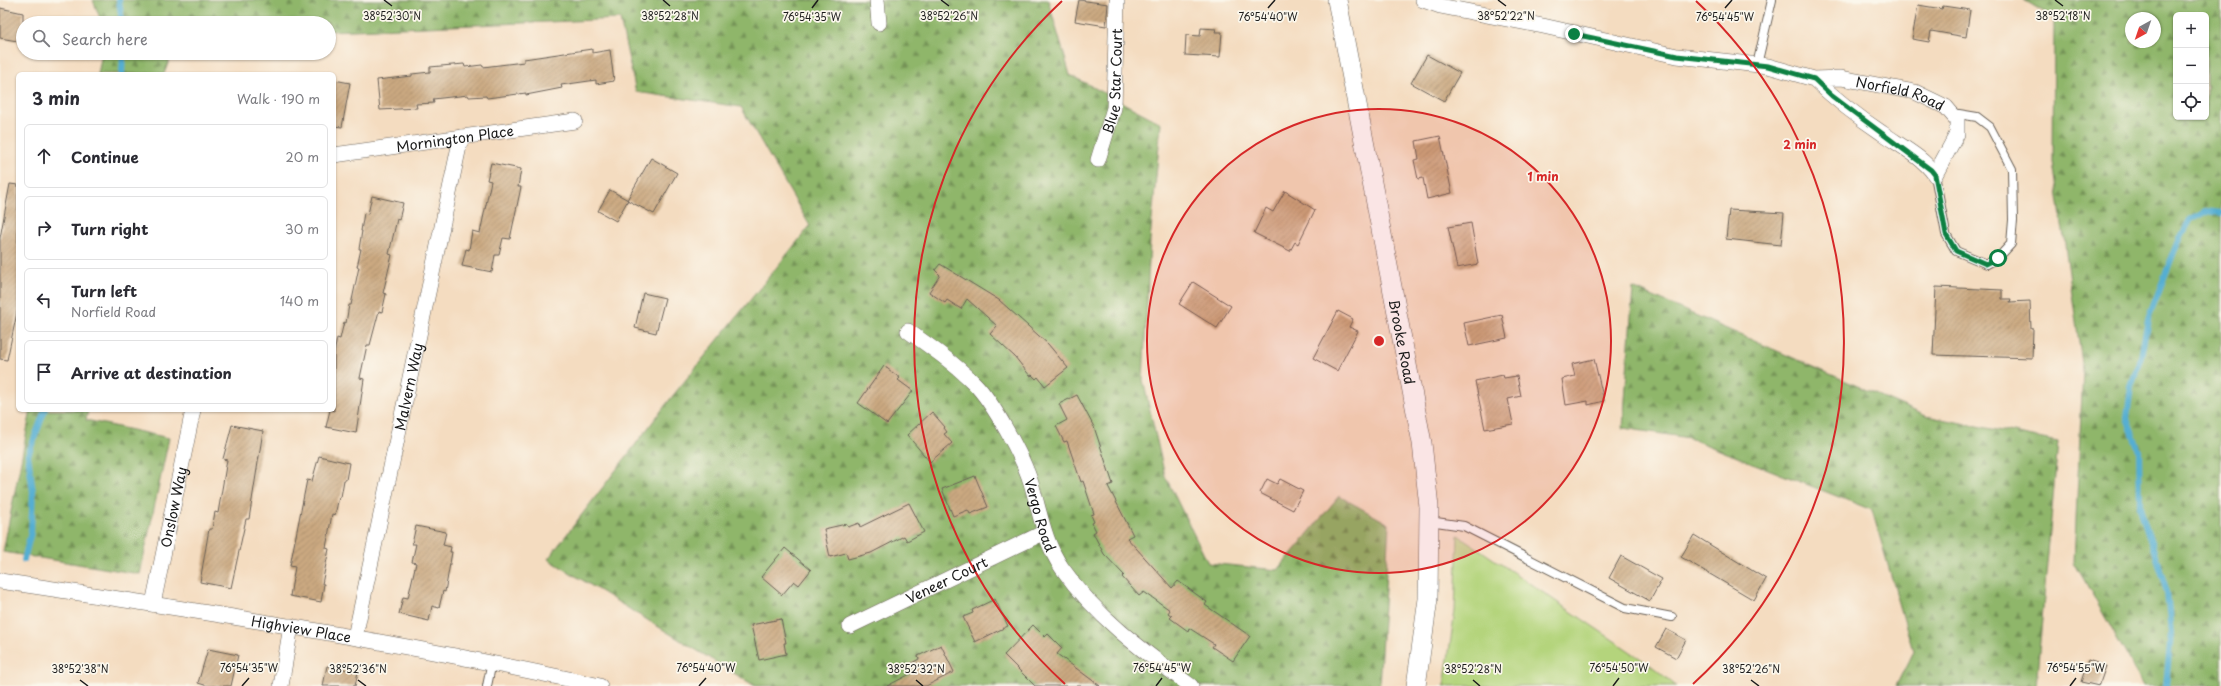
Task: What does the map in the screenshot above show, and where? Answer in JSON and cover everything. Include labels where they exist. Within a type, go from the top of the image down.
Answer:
[{"type":"street","points":[[877,0],[879,22]]},
{"type":"street","name":"Blue Star Court","points":[[1098,160],[1114,108],[1117,0]]},
{"type":"street","name":"Brooke Road","points":[[1337,0],[1422,443],[1429,521],[1428,599],[1416,686]]},
{"type":"street","name":"Norfield Road","points":[[1423,0],[1440,6],[1543,26],[1677,56],[1768,66],[1814,79],[1841,78],[1915,92],[1935,100],[1952,113],[1957,120],[1957,134],[1935,175],[1910,153],[1832,96],[1814,79]]},
{"type":"street","name":"Mornington Place","points":[[336,155],[348,155],[575,121]]},
{"type":"street","name":"Malvern Way","points":[[355,637],[462,137]]},
{"type":"street","name":"Vergo Road","points":[[908,331],[942,355],[975,384],[1004,426],[1030,482],[1043,533],[1061,567],[1096,610],[1142,651],[1190,686]]},
{"type":"street","name":"Onslow Way","points":[[153,604],[193,412]]},
{"type":"street","name":"Veneer Court","points":[[850,626],[1043,533]]},
{"type":"street","name":"Highview Place","points":[[0,581],[355,637],[492,662],[600,686]]},
{"type":"street","points":[[281,686],[291,626]]},
{"type":"lane","points":[[1758,65],[1772,0]]},
{"type":"lane","points":[[1935,175],[1946,234],[1956,251],[1986,264],[1998,258],[2011,244],[2013,220],[2012,169],[1990,126],[1977,117],[1952,113]]},
{"type":"lane","points":[[1429,521],[1464,526],[1625,608],[1672,617]]},
{"type":"lane","points":[[487,686],[492,662]]},
{"type":"green space","points":[[93,0],[1048,0],[1070,75],[1161,123],[1150,241],[1143,380],[1165,476],[1208,563],[1278,570],[1339,496],[1389,524],[1379,686],[755,686],[548,559],[671,398],[810,226],[741,107],[636,92],[620,19],[336,31],[336,16],[99,16]]},
{"type":"green space","points":[[2024,0],[2221,0],[2221,686],[2144,686],[2074,562],[2083,370],[2053,162],[2054,18]]},
{"type":"green space","points":[[101,60],[169,60],[165,72],[98,72]]},
{"type":"green space","points":[[1633,288],[1926,416],[2058,442],[2036,686],[1896,686],[1913,651],[1872,510],[1689,438],[1623,428]]},
{"type":"green space","points":[[31,412],[88,412],[86,420],[169,438],[140,574],[3,552]]},
{"type":"green space","points":[[1458,535],[1653,667],[1676,686],[1444,686],[1455,611]]},
{"type":"building","points":[[1079,0],[1108,4],[1106,26],[1075,21]]},
{"type":"building","points":[[1918,5],[1942,9],[1943,6],[1970,10],[1966,37],[1931,31],[1929,42],[1912,39]]},
{"type":"building","points":[[0,8],[23,13],[23,16],[16,16],[16,41],[0,38]]},
{"type":"building","points":[[1201,28],[1216,29],[1215,32],[1222,32],[1220,57],[1185,55],[1186,35],[1200,36]]},
{"type":"building","points":[[592,49],[592,53],[610,50],[614,81],[596,84],[596,80],[561,85],[562,88],[526,95],[526,93],[487,98],[486,96],[469,97],[468,95],[433,99],[434,103],[416,104],[417,108],[380,110],[377,80],[412,76],[412,74],[430,72],[430,67],[464,64],[465,67],[482,65],[483,67],[524,62],[524,59]]},
{"type":"building","points":[[1427,55],[1460,73],[1444,101],[1411,83]]},
{"type":"building","points":[[336,80],[350,83],[342,127],[336,126]]},
{"type":"building","points":[[1440,136],[1452,193],[1427,199],[1423,178],[1418,179],[1414,160],[1419,159],[1416,141]]},
{"type":"building","points":[[651,158],[677,173],[654,214],[627,200]]},
{"type":"building","points":[[491,163],[521,169],[518,187],[521,187],[510,239],[503,238],[499,255],[495,255],[492,272],[462,266],[466,249],[469,250],[472,231],[480,233],[491,181],[487,180]]},
{"type":"building","points":[[10,184],[16,185],[16,317],[7,360],[0,359],[0,238]]},
{"type":"building","points":[[610,190],[628,200],[616,221],[598,211]]},
{"type":"building","points":[[1285,191],[1315,210],[1298,244],[1295,242],[1290,251],[1254,233],[1266,208],[1273,212]]},
{"type":"building","points":[[372,196],[403,203],[399,220],[397,219],[389,254],[392,255],[383,293],[386,294],[382,312],[379,311],[370,345],[367,345],[360,378],[364,379],[356,433],[326,427],[330,412],[336,412],[336,343],[337,338],[340,339],[344,322],[346,323],[349,305],[351,305],[359,267],[357,267],[361,249],[359,249],[364,213],[368,214]]},
{"type":"building","points":[[1729,210],[1784,213],[1781,245],[1726,239]]},
{"type":"building","points":[[1471,223],[1478,264],[1457,268],[1448,227]]},
{"type":"building","points":[[940,264],[999,300],[1048,344],[1068,368],[1045,386],[1038,377],[1036,379],[1032,375],[1030,376],[1015,357],[990,334],[997,326],[967,299],[961,309],[947,300],[945,303],[929,292],[940,275],[935,270]]},
{"type":"building","points":[[1193,282],[1231,306],[1217,328],[1179,304]]},
{"type":"building","points":[[1936,287],[2002,290],[2002,299],[2011,299],[2010,302],[2030,301],[2031,329],[2033,329],[2032,358],[1933,355]]},
{"type":"building","points":[[643,293],[665,298],[656,333],[635,328]]},
{"type":"building","points":[[1338,311],[1353,319],[1349,327],[1358,331],[1337,371],[1313,358]]},
{"type":"building","points":[[1502,315],[1507,338],[1469,346],[1464,323]]},
{"type":"building","points":[[1594,359],[1604,401],[1588,405],[1588,401],[1566,405],[1562,379],[1575,376],[1572,364]]},
{"type":"building","points":[[884,366],[900,378],[898,380],[913,391],[887,424],[858,403]]},
{"type":"building","points":[[1503,375],[1504,378],[1517,376],[1521,396],[1508,399],[1513,424],[1485,429],[1475,381]]},
{"type":"building","points":[[1077,395],[1094,427],[1113,484],[1108,486],[1133,535],[1127,538],[1172,588],[1178,581],[1207,602],[1205,605],[1250,636],[1233,661],[1212,647],[1214,644],[1189,628],[1188,631],[1170,618],[1172,616],[1168,613],[1170,610],[1144,592],[1139,596],[1122,577],[1124,575],[1104,554],[1093,533],[1096,531],[1092,523],[1094,522],[1091,515],[1094,514],[1083,481],[1081,482],[1067,441],[1064,442],[1056,426],[1067,420],[1059,404]]},
{"type":"building","points":[[932,412],[945,427],[944,428],[947,432],[944,434],[952,443],[930,462],[907,435]]},
{"type":"building","points":[[232,425],[263,431],[249,519],[246,519],[231,588],[200,582],[209,529],[212,529],[215,512],[218,513],[227,460],[223,459]]},
{"type":"building","points":[[319,456],[349,463],[346,480],[344,480],[341,497],[339,497],[335,515],[332,514],[326,548],[329,549],[322,584],[324,584],[321,602],[290,596],[295,567],[290,566],[307,480],[312,481]]},
{"type":"building","points":[[975,476],[988,507],[970,514],[968,510],[953,516],[942,489]]},
{"type":"building","points":[[1267,479],[1277,484],[1280,479],[1303,491],[1293,510],[1260,493]]},
{"type":"building","points":[[909,503],[924,532],[907,541],[904,536],[871,553],[848,559],[846,553],[830,557],[824,529],[846,524],[848,527],[859,523],[860,527]]},
{"type":"building","points":[[416,526],[446,532],[443,545],[451,547],[450,552],[452,552],[445,592],[443,591],[439,608],[432,606],[429,621],[399,614],[403,597],[408,598],[416,563],[412,562],[416,544],[412,544]]},
{"type":"building","points":[[1694,535],[1766,579],[1754,600],[1681,557]]},
{"type":"building","points":[[785,548],[811,570],[799,585],[794,581],[782,595],[761,577]]},
{"type":"building","points":[[1621,556],[1662,579],[1650,601],[1609,578]]},
{"type":"building","points":[[995,599],[1008,626],[975,642],[963,617],[973,613],[972,610]]},
{"type":"building","points":[[781,619],[786,643],[784,643],[786,654],[759,660],[751,625]]},
{"type":"building","points":[[1033,625],[1045,637],[1048,634],[1062,648],[1057,654],[1100,686],[1035,686],[1004,655]]},
{"type":"building","points":[[1666,629],[1686,640],[1676,658],[1656,647]]},
{"type":"building","points":[[941,645],[954,672],[926,686],[887,686],[914,672],[910,664],[919,659],[918,656]]},
{"type":"building","points":[[208,649],[238,655],[231,686],[208,686],[198,683]]},
{"type":"building","points":[[2088,660],[2106,666],[2099,686],[2081,682]]},
{"type":"building","points":[[327,666],[358,672],[355,686],[323,686]]},
{"type":"waterway","points":[[119,0],[121,16]]},
{"type":"waterway","points":[[122,72],[123,60]]},
{"type":"waterway","points":[[2166,686],[2171,633],[2167,592],[2140,508],[2139,450],[2127,418],[2131,386],[2141,357],[2148,319],[2178,242],[2191,219],[2205,211],[2221,213]]},
{"type":"waterway","points":[[24,560],[31,532],[33,492],[28,455],[44,412]]},
{"type":"route","points":[[1574,34],[1677,56],[1768,66],[1814,79],[1832,96],[1931,170],[1935,175],[1937,193],[1946,234],[1956,251],[1986,264],[1998,258]]}]
